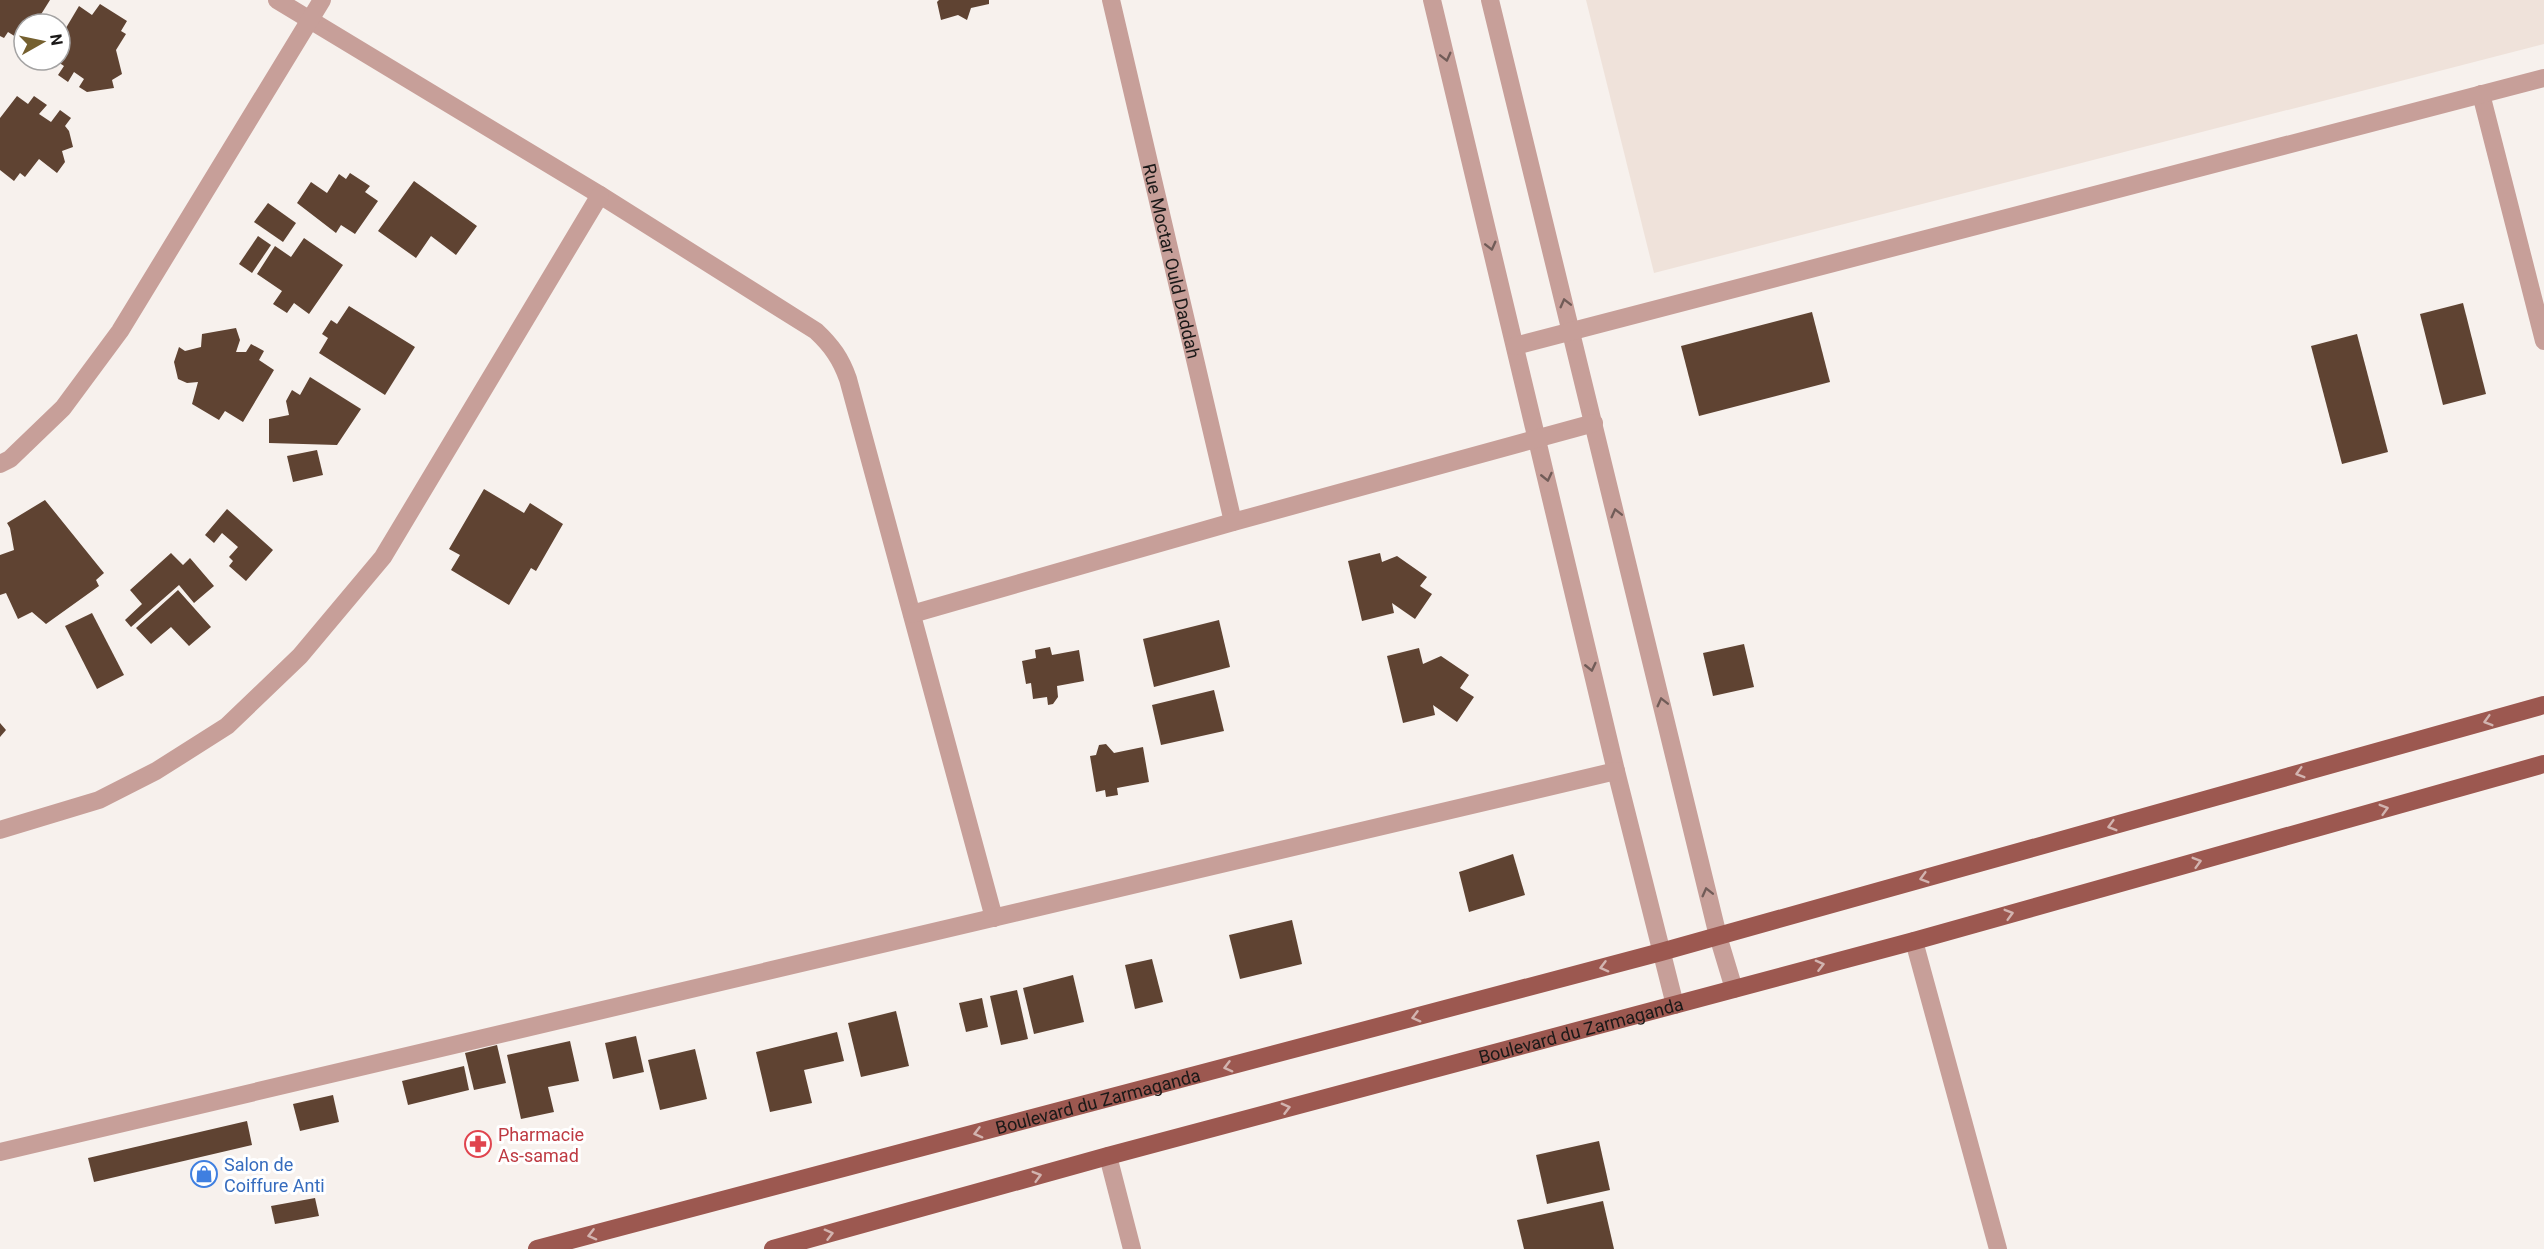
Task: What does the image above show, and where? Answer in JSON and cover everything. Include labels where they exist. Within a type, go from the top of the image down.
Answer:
[{"type":"main road","name":"Boulevard du Zarmaganda","points":[[537,1249],[1661,952],[2544,705]]},
{"type":"main road","name":"Boulevard du Zarmaganda","points":[[773,1249],[1108,1156],[1675,1005],[1764,979],[1914,941],[2544,764]]},
{"type":"street","points":[[277,0],[600,195],[816,331],[830,344],[842,360],[848,380],[994,918]]},
{"type":"street","points":[[0,464],[10,459],[63,408],[120,331],[322,0]]},
{"type":"street","name":"Rue Moctar Ould Daddah","points":[[1111,0],[1233,522]]},
{"type":"street","points":[[1432,0],[1616,771],[1675,1005]]},
{"type":"street","points":[[1490,0],[1718,936],[1734,989]]},
{"type":"street","points":[[1515,346],[2544,78]]},
{"type":"street","points":[[2481,94],[2544,341]]},
{"type":"street","points":[[0,830],[23,825],[99,800],[156,771],[226,726],[300,656],[383,557],[600,195]]},
{"type":"street","points":[[912,614],[1233,522],[1594,423]]},
{"type":"street","points":[[0,1152],[1616,771]]},
{"type":"street","points":[[1914,941],[1998,1249]]},
{"type":"street","points":[[1108,1156],[1132,1249]]},
{"type":"shaded area","points":[[1586,0],[2544,0],[2544,44],[1654,273]]},
{"type":"building","points":[[0,0],[50,0],[42,12],[12,12],[12,34],[8,32],[4,38],[0,36]]},
{"type":"building","points":[[939,0],[989,0],[989,4],[971,8],[967,20],[958,15],[941,20],[937,2]]},
{"type":"building","points":[[100,4],[127,21],[121,31],[126,34],[116,50],[122,74],[112,80],[114,88],[87,92],[79,87],[84,79],[74,72],[68,82],[58,75],[60,72],[72,72],[72,18],[79,6],[92,15]]},
{"type":"building","points":[[17,96],[28,104],[34,96],[47,105],[39,114],[51,122],[60,110],[71,118],[65,126],[69,131],[73,147],[62,151],[65,162],[57,173],[39,159],[25,177],[20,173],[14,181],[0,170],[0,118]]},
{"type":"building","points":[[350,173],[370,186],[365,192],[378,201],[355,234],[341,225],[336,233],[297,203],[311,182],[327,193],[339,174],[346,179]]},
{"type":"building","points":[[414,181],[477,226],[456,255],[431,236],[416,258],[378,231]]},
{"type":"building","points":[[268,203],[296,223],[283,242],[254,222]]},
{"type":"building","points":[[258,236],[271,245],[252,273],[239,264]]},
{"type":"building","points":[[304,238],[343,265],[309,314],[294,303],[287,313],[273,304],[282,291],[257,274],[275,246],[291,257]]},
{"type":"building","points":[[2463,303],[2486,394],[2443,405],[2420,314]]},
{"type":"building","points":[[349,306],[415,347],[385,395],[319,353],[328,338],[322,334],[331,320],[337,324]]},
{"type":"building","points":[[1812,312],[1830,382],[1699,416],[1681,346]]},
{"type":"building","points":[[236,328],[240,340],[236,352],[246,352],[251,344],[264,351],[259,360],[274,370],[243,422],[225,411],[219,420],[192,404],[198,382],[187,383],[178,379],[174,362],[179,347],[185,351],[201,347],[202,334]]},
{"type":"building","points":[[2357,334],[2388,452],[2342,464],[2311,346]]},
{"type":"building","points":[[310,377],[361,409],[337,445],[269,443],[269,419],[289,415],[286,401],[292,390],[300,395]]},
{"type":"building","points":[[317,450],[323,475],[293,482],[287,456]]},
{"type":"building","points":[[484,489],[524,513],[530,503],[563,524],[536,571],[531,568],[509,605],[451,570],[460,555],[449,549]]},
{"type":"building","points":[[45,500],[104,573],[96,580],[99,586],[46,624],[32,612],[18,619],[6,593],[0,595],[0,555],[14,550],[7,523]]},
{"type":"building","points":[[227,509],[273,550],[246,581],[229,566],[233,561],[229,557],[238,547],[222,533],[214,543],[205,535]]},
{"type":"building","points":[[171,553],[183,565],[190,558],[214,586],[194,603],[179,585],[131,627],[125,620],[142,604],[130,590]]},
{"type":"building","points":[[1380,553],[1382,562],[1397,556],[1427,577],[1420,586],[1432,594],[1415,619],[1392,603],[1394,613],[1362,621],[1348,561]]},
{"type":"building","points":[[178,590],[211,627],[189,646],[171,627],[151,644],[136,628]]},
{"type":"building","points":[[92,613],[124,675],[97,689],[65,626]]},
{"type":"building","points":[[1219,620],[1230,667],[1154,687],[1143,639]]},
{"type":"building","points":[[1744,644],[1754,687],[1713,696],[1703,653]]},
{"type":"building","points":[[1050,647],[1052,655],[1079,650],[1084,681],[1057,686],[1058,697],[1053,704],[1048,705],[1047,697],[1033,699],[1031,683],[1026,684],[1022,661],[1036,658],[1035,650]]},
{"type":"building","points":[[1419,648],[1423,664],[1441,656],[1469,675],[1460,688],[1474,697],[1457,722],[1433,705],[1435,715],[1403,723],[1387,656]]},
{"type":"building","points":[[1214,690],[1224,731],[1161,745],[1152,705]]},
{"type":"building","points":[[0,723],[6,730],[0,737]]},
{"type":"building","points":[[1106,744],[1114,753],[1143,747],[1149,782],[1117,788],[1118,795],[1106,797],[1105,790],[1096,792],[1090,756],[1096,755],[1099,745]]},
{"type":"building","points":[[1513,854],[1525,895],[1469,912],[1459,872]]},
{"type":"building","points":[[1292,920],[1302,964],[1240,979],[1229,935]]},
{"type":"building","points":[[1152,959],[1163,1002],[1135,1009],[1125,965]]},
{"type":"building","points":[[1073,975],[1084,1022],[1034,1034],[1023,988]]},
{"type":"building","points":[[1017,990],[1028,1039],[1001,1045],[990,996]]},
{"type":"building","points":[[982,998],[988,1027],[966,1032],[959,1003]]},
{"type":"building","points":[[896,1011],[909,1066],[861,1077],[848,1023]]},
{"type":"building","points":[[837,1032],[844,1061],[804,1070],[812,1103],[770,1112],[756,1052]]},
{"type":"building","points":[[636,1036],[644,1072],[613,1079],[605,1043]]},
{"type":"building","points":[[570,1041],[579,1081],[548,1087],[554,1112],[521,1119],[507,1055]]},
{"type":"building","points":[[497,1045],[506,1083],[474,1090],[465,1053]]},
{"type":"building","points":[[695,1049],[707,1099],[660,1110],[648,1060]]},
{"type":"building","points":[[464,1066],[469,1090],[408,1105],[402,1081]]},
{"type":"building","points":[[333,1095],[339,1122],[300,1131],[293,1104]]},
{"type":"building","points":[[247,1121],[252,1145],[94,1182],[88,1158]]},
{"type":"building","points":[[1599,1141],[1610,1190],[1547,1204],[1536,1155]]},
{"type":"building","points":[[315,1198],[319,1216],[275,1224],[271,1206]]},
{"type":"building","points":[[1603,1201],[1614,1249],[1524,1249],[1517,1220]]},
{"type":"place","name":"Pharmacie As-samad","points":[[478,1144]]},
{"type":"place","name":"Salon de Coiffure Anti","points":[[204,1174]]}]
